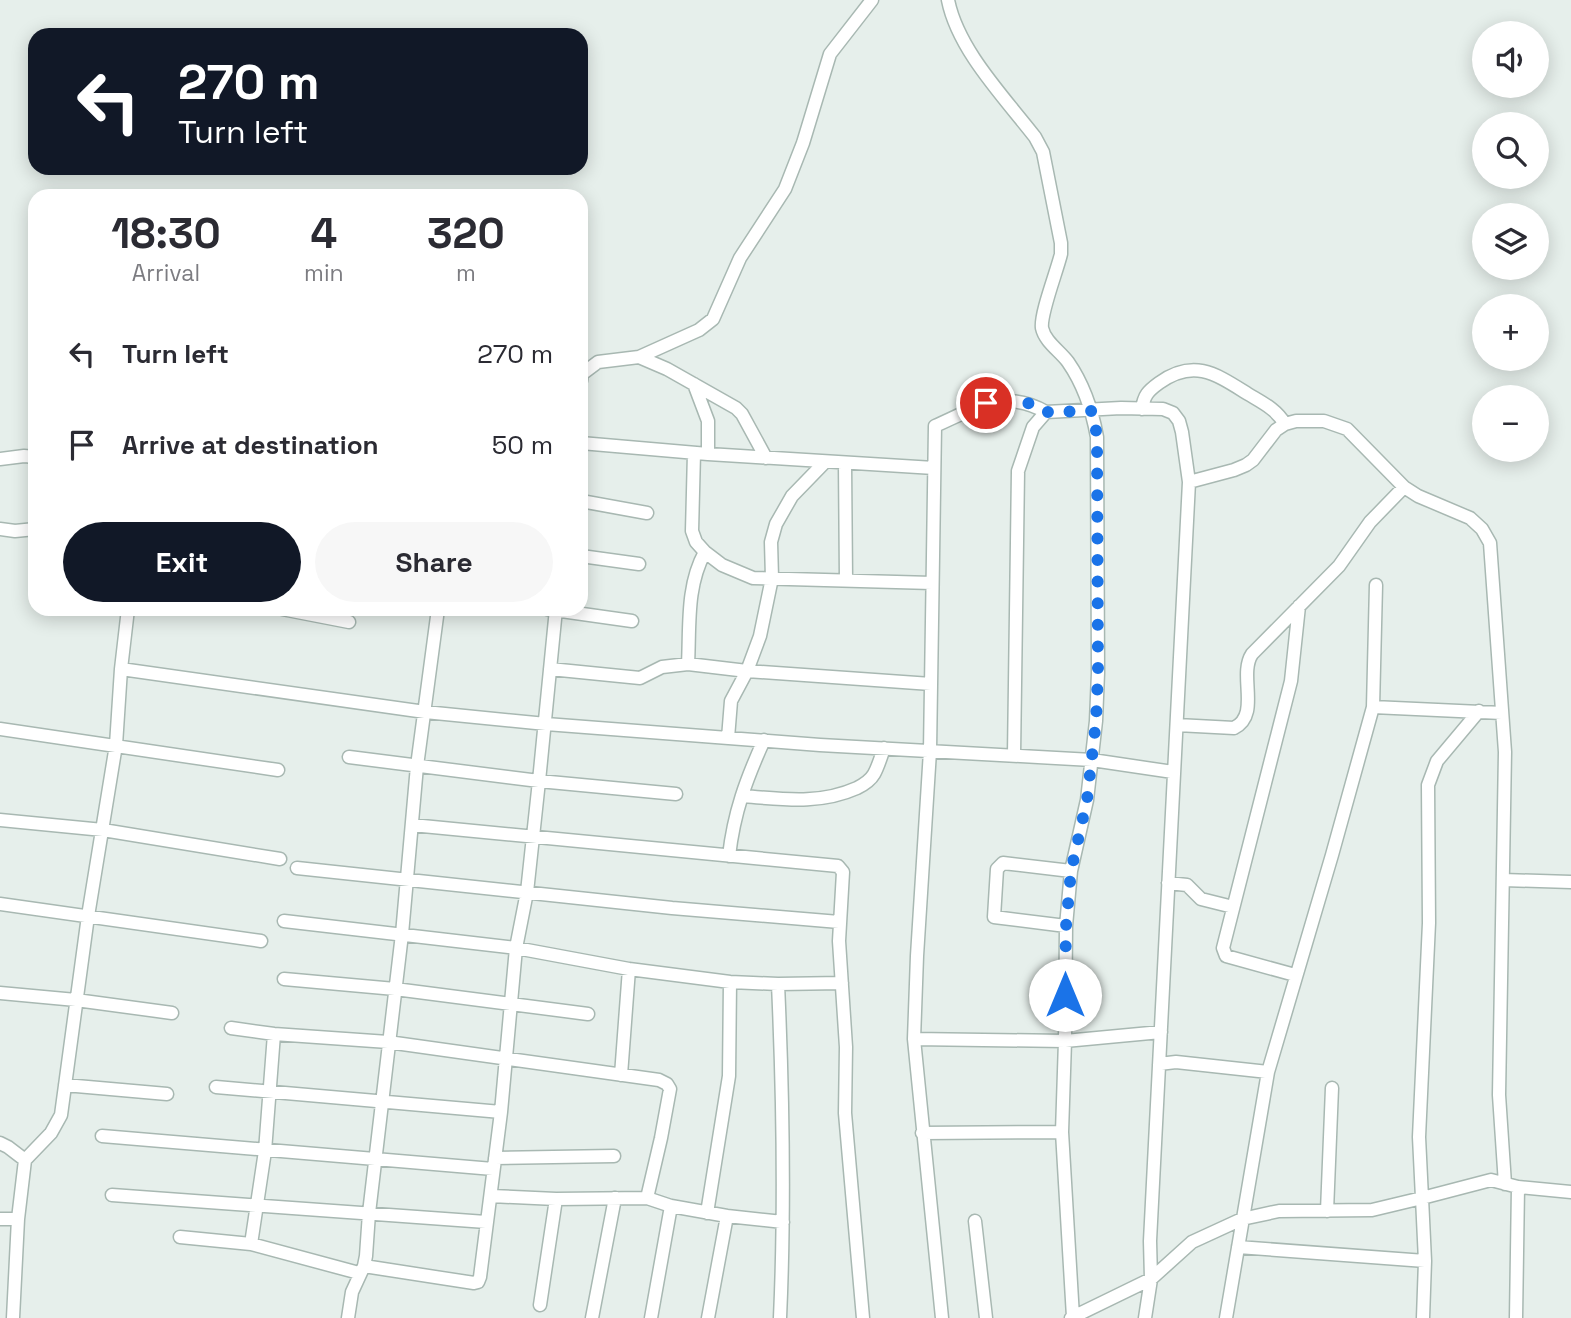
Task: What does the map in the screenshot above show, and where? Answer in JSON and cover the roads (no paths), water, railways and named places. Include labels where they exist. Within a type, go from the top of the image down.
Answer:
[{"type":"street","points":[[588,369],[598,362],[639,357],[699,330],[713,319],[740,258],[785,189],[803,143],[830,54],[872,0]]},
{"type":"street","points":[[948,0],[966,47],[1035,137],[1043,152],[1061,254],[1042,327],[1048,339],[1074,370],[1093,411],[1098,458],[1098,673],[1092,760],[1071,871],[1066,926],[1062,1132],[1072,1318],[1152,1279],[1192,1242],[1242,1219],[1279,1211],[1372,1210],[1491,1180],[1518,1187],[1571,1192]]},
{"type":"street","points":[[639,357],[736,408],[766,458]]},
{"type":"street","points":[[1142,409],[1147,391],[1168,377],[1182,371],[1206,371],[1218,375],[1274,410],[1285,424]]},
{"type":"street","points":[[694,384],[708,421],[708,454]]},
{"type":"street","points":[[942,1318],[914,1039],[930,751],[935,426],[999,400],[1031,404],[1046,412],[1163,409],[1179,421],[1185,445],[1189,482],[1150,1241],[1152,1279],[1145,1318]]},
{"type":"street","points":[[1014,755],[1018,471],[1033,427],[1046,412]]},
{"type":"street","points":[[1189,482],[1234,471],[1246,465],[1276,430],[1285,424],[1296,421],[1324,421],[1347,429],[1404,488],[1470,518],[1482,529],[1490,543],[1506,793],[1499,1095],[1505,1184]]},
{"type":"street","points":[[588,444],[934,468]]},
{"type":"street","points":[[694,453],[692,531],[696,542],[705,552],[738,573],[753,578],[932,583]]},
{"type":"street","points":[[0,459],[28,456]]},
{"type":"street","points":[[728,738],[731,701],[747,671],[760,636],[772,578],[771,542],[775,524],[792,496],[825,461]]},
{"type":"street","points":[[845,463],[846,580]]},
{"type":"street","points":[[1177,725],[1234,728],[1241,725],[1245,719],[1249,695],[1246,662],[1339,566],[1370,522],[1404,488]]},
{"type":"street","points":[[588,502],[647,513]]},
{"type":"street","points":[[0,529],[28,530]]},
{"type":"street","points":[[688,664],[692,589],[697,566],[705,552]]},
{"type":"street","points":[[588,557],[639,564]]},
{"type":"street","points":[[1226,1318],[1268,1072],[1373,707],[1376,585]]},
{"type":"street","points":[[1295,975],[1226,956],[1223,948],[1291,681],[1299,606]]},
{"type":"street","points":[[588,614],[632,621]]},
{"type":"street","points":[[13,1318],[18,1219],[25,1160],[51,1133],[61,1115],[88,916],[116,745],[127,616]]},
{"type":"street","points":[[318,616],[349,622]]},
{"type":"street","points":[[348,1318],[352,1292],[362,1270],[402,934],[417,766],[437,616]]},
{"type":"street","points":[[180,1237],[251,1244],[362,1270],[478,1282],[491,1196],[516,948],[527,892],[555,616]]},
{"type":"street","points":[[550,670],[640,678],[662,667],[688,664],[747,671],[932,684]]},
{"type":"street","points":[[121,670],[425,712],[546,724],[1092,760],[1173,772]]},
{"type":"street","points":[[1373,707],[1502,713]]},
{"type":"street","points":[[1423,1318],[1425,1261],[1419,1137],[1429,923],[1428,785],[1437,761],[1479,711]]},
{"type":"street","points":[[0,729],[278,770]]},
{"type":"street","points":[[729,856],[733,820],[746,778],[764,740]]},
{"type":"street","points":[[742,796],[802,801],[827,799],[845,793],[865,784],[873,776],[884,748]]},
{"type":"street","points":[[349,757],[539,781],[676,794]]},
{"type":"street","points":[[0,820],[103,830],[280,859]]},
{"type":"street","points":[[412,825],[838,866],[843,872],[839,922],[846,1047],[845,1113],[863,1318]]},
{"type":"street","points":[[1066,926],[997,919],[993,914],[997,869],[1003,863],[1071,871]]},
{"type":"street","points":[[297,867],[672,908],[839,922]]},
{"type":"street","points":[[1503,880],[1571,882]]},
{"type":"street","points":[[1168,883],[1187,885],[1201,899],[1233,906]]},
{"type":"street","points":[[0,904],[261,941]]},
{"type":"street","points":[[284,921],[516,948],[629,969],[730,982],[842,983]]},
{"type":"street","points":[[621,1075],[629,969]]},
{"type":"street","points":[[284,979],[395,989],[588,1014]]},
{"type":"street","points":[[707,1213],[729,1076],[730,982]]},
{"type":"street","points":[[778,984],[782,1074],[783,1222],[780,1318]]},
{"type":"street","points":[[0,993],[172,1013]]},
{"type":"street","points":[[231,1028],[274,1034],[388,1042],[667,1083],[670,1089],[662,1138],[647,1198]]},
{"type":"street","points":[[914,1039],[1065,1041],[1161,1032]]},
{"type":"street","points":[[251,1244],[265,1150],[274,1034]]},
{"type":"street","points":[[1159,1064],[1176,1062],[1268,1072]]},
{"type":"street","points":[[65,1084],[167,1094]]},
{"type":"street","points":[[216,1087],[500,1112]]},
{"type":"street","points":[[1327,1210],[1332,1088]]},
{"type":"street","points":[[922,1133],[1062,1132]]},
{"type":"street","points":[[102,1136],[376,1159],[494,1163],[614,1156]]},
{"type":"street","points":[[0,1143],[25,1160]]},
{"type":"street","points":[[1516,1318],[1518,1187]]},
{"type":"street","points":[[112,1195],[257,1203],[486,1222]]},
{"type":"street","points":[[491,1196],[556,1199],[647,1198],[707,1213],[783,1222]]},
{"type":"street","points":[[592,1318],[615,1198]]},
{"type":"street","points":[[540,1305],[556,1199]]},
{"type":"street","points":[[651,1318],[671,1206]]},
{"type":"street","points":[[708,1318],[727,1216]]},
{"type":"street","points":[[0,1219],[18,1219]]},
{"type":"street","points":[[975,1222],[986,1318]]},
{"type":"street","points":[[1238,1247],[1425,1261]]}]
